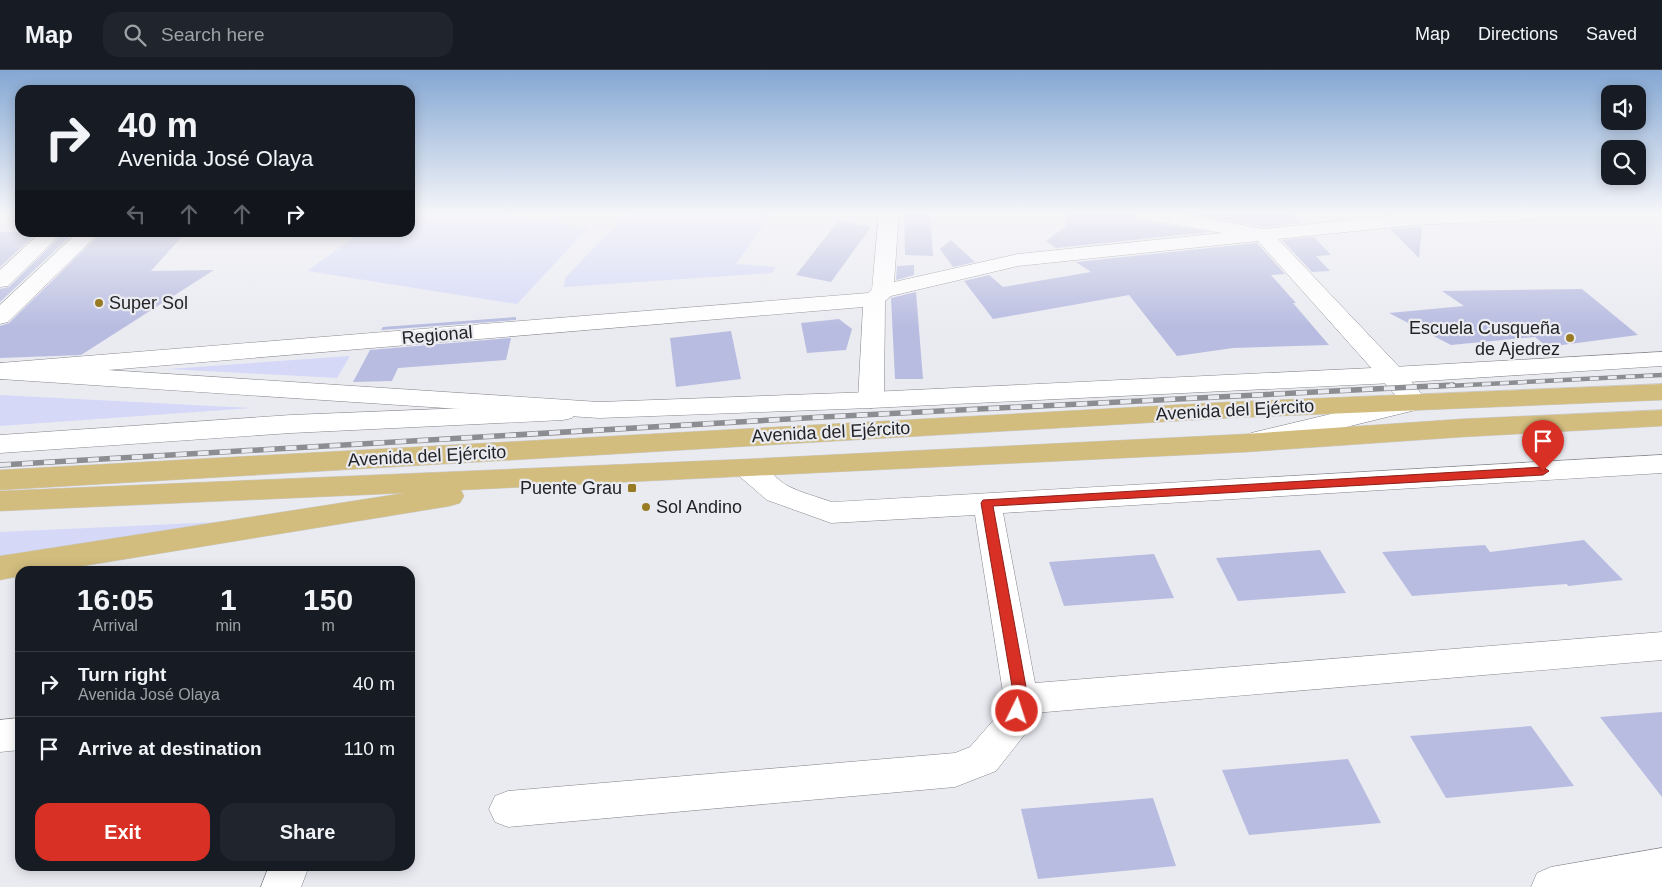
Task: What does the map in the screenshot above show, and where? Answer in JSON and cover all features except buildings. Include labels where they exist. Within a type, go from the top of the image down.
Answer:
[{"type":"main road","name":"Avenida del Ejército","points":[[0,480],[1209,411],[1662,392]]},
{"type":"main road","name":"Avenida del Ejército","points":[[0,501],[748,468],[1246,443],[1462,428],[1662,418]]},
{"type":"main road","points":[[0,568],[582,474]]},
{"type":"street","points":[[0,281],[32,251]]},
{"type":"street","points":[[0,317],[70,251]]},
{"type":"street","points":[[870,400],[878,295],[884,251]]},
{"type":"street","name":"Regional","points":[[0,371],[878,295],[1018,260],[1101,251]]},
{"type":"street","points":[[1246,443],[1415,402],[1393,375],[1278,251]]},
{"type":"street","name":"Avenida del Ejército","points":[[0,444],[292,424],[870,400],[1393,375],[1662,359]]},
{"type":"street","points":[[0,371],[599,410]]},
{"type":"street","points":[[748,468],[777,493],[831,513],[1662,464]]},
{"type":"street","points":[[508,809],[955,770],[983,760],[1013,723],[1021,698],[987,503]]},
{"type":"street","points":[[1021,698],[1662,646]]},
{"type":"street","points":[[0,736],[15,734]]},
{"type":"street","points":[[1551,887],[1662,868]]},
{"type":"street","points":[[281,887],[287,871]]},
{"type":"shaded area","points":[[335,251],[566,251],[517,304],[307,271]]},
{"type":"shaded area","points":[[591,251],[745,251],[736,264],[776,267],[772,273],[564,287],[565,278]]},
{"type":"shaded area","points":[[350,356],[337,378],[168,369]]},
{"type":"shaded area","points":[[0,395],[252,408],[0,426]]},
{"type":"shaded area","points":[[240,521],[0,556],[0,532]]},
{"type":"railway","points":[[1428,387],[1662,375]]},
{"type":"railway","points":[[0,465],[823,417],[1453,385]]},
{"type":"place","name":"Super Sol","points":[[99,303]]},
{"type":"place","name":"Escuela Cusqueña de Ajedrez","points":[[1570,338]]},
{"type":"place","name":"Puente Grau","points":[[632,488]]},
{"type":"place","name":"Sol Andino","points":[[646,507]]},
{"type":"route","points":[[1017,711],[1021,698],[987,503],[1543,471]]}]
